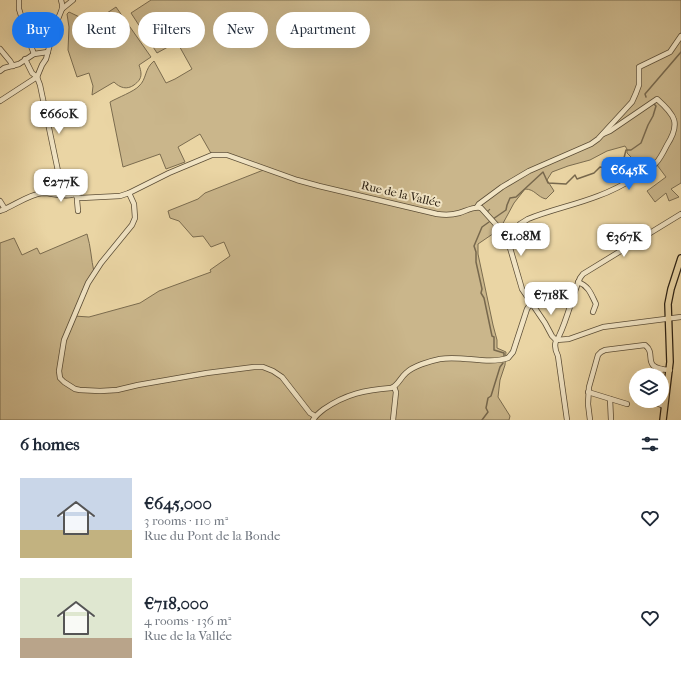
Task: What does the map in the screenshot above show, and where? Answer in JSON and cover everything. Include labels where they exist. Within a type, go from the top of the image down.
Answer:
[{"type":"main road","points":[[669,376],[669,297],[681,258]]},
{"type":"main road","points":[[663,420],[664,408]]},
{"type":"street","points":[[20,0],[20,9],[25,30],[34,54]]},
{"type":"street","points":[[0,101],[37,77],[48,52],[54,29],[62,9],[60,0]]},
{"type":"street","points":[[62,9],[73,0]]},
{"type":"street","points":[[556,340],[522,289],[508,241],[495,224],[480,208],[477,207],[502,187],[517,178],[542,165],[591,144],[598,139],[634,98],[639,84],[639,67],[670,52],[681,36]]},
{"type":"street","points":[[0,49],[13,66]]},
{"type":"street","points":[[0,71],[4,68],[19,64],[34,54],[48,52]]},
{"type":"street","points":[[25,60],[32,73],[37,77],[40,85],[58,171],[76,196],[78,211]]},
{"type":"street","points":[[508,241],[520,224],[528,219],[613,190],[629,182],[657,163],[674,131],[675,120],[668,109],[657,99],[610,131],[603,134]]},
{"type":"street","name":"Rue de la Vallée","points":[[42,193],[76,196],[80,198],[120,196],[129,193],[169,172],[212,155],[227,154],[297,180],[436,214],[451,215],[477,207]]},
{"type":"street","points":[[0,211],[33,195],[42,193],[43,187],[60,174]]},
{"type":"street","points":[[129,193],[135,207],[135,218],[132,225],[101,263],[88,283],[64,340],[59,371],[60,378],[75,389],[89,392],[100,392],[207,373],[263,367],[282,377],[314,418],[333,403],[349,396],[366,391],[394,387],[409,370],[436,360],[449,358],[494,360],[508,358],[513,352],[527,309],[532,302]]},
{"type":"street","points":[[0,201],[6,209]]},
{"type":"street","points":[[567,420],[558,356],[555,348],[556,340],[559,337],[580,277],[681,214]]},
{"type":"street","points":[[578,282],[584,285],[596,304],[593,312]]},
{"type":"street","points":[[556,340],[569,339],[603,327],[681,317]]},
{"type":"street","points":[[590,420],[588,392],[589,384],[599,353],[603,351],[645,345],[649,349],[652,364],[658,368]]},
{"type":"street","points":[[393,420],[396,392],[394,387]]},
{"type":"street","points":[[588,392],[627,404]]},
{"type":"street","points":[[610,399],[611,420]]},
{"type":"shaded area","points":[[151,0],[681,0],[681,183],[671,189],[679,197],[669,201],[666,193],[655,202],[647,191],[666,177],[657,165],[643,172],[641,170],[636,173],[634,160],[627,153],[625,146],[607,151],[590,160],[552,172],[547,180],[554,191],[546,199],[540,197],[531,190],[525,189],[514,203],[501,227],[488,216],[487,213],[490,209],[485,213],[500,229],[478,244],[478,254],[497,340],[497,348],[506,352],[505,365],[500,380],[498,397],[510,416],[509,420],[0,420],[0,243],[14,238],[22,255],[37,248],[40,254],[87,234],[94,272],[74,316],[89,317],[140,303],[159,291],[211,272],[210,270],[230,256],[224,242],[211,247],[203,236],[193,237],[179,221],[170,218],[168,211],[198,199],[205,193],[266,169],[227,155],[212,155],[200,134],[178,147],[185,162],[166,169],[160,154],[123,167],[110,102],[137,88],[142,83],[149,67],[154,61],[166,83],[192,69],[180,48],[205,48],[205,12],[138,12],[138,24],[131,13]]},
{"type":"shaded area","points":[[116,7],[120,12],[108,12]]},
{"type":"shaded area","points":[[69,12],[72,13],[72,48],[130,48],[130,27],[138,38],[138,48],[145,48],[151,57],[139,65],[141,74],[138,82],[124,88],[114,82],[92,95],[93,86],[89,73],[77,77],[68,50],[69,27],[67,14]]},
{"type":"shaded area","points":[[154,48],[166,48],[157,53]]},
{"type":"waterway","points":[[646,97],[645,94],[681,52]]},
{"type":"waterway","points":[[493,219],[506,210],[510,198],[516,197],[543,172],[548,183],[566,184],[575,175],[577,179],[594,173],[600,167],[610,169],[611,159],[624,158],[626,150],[631,150],[641,143],[653,116],[656,106],[654,104]]},
{"type":"waterway","points":[[489,222],[482,227],[474,246],[482,289],[481,293],[484,298],[492,336],[494,337],[494,350],[504,353],[504,356]]},
{"type":"waterway","points":[[482,420],[488,412],[486,408],[488,398],[491,396],[500,367],[503,363]]}]
